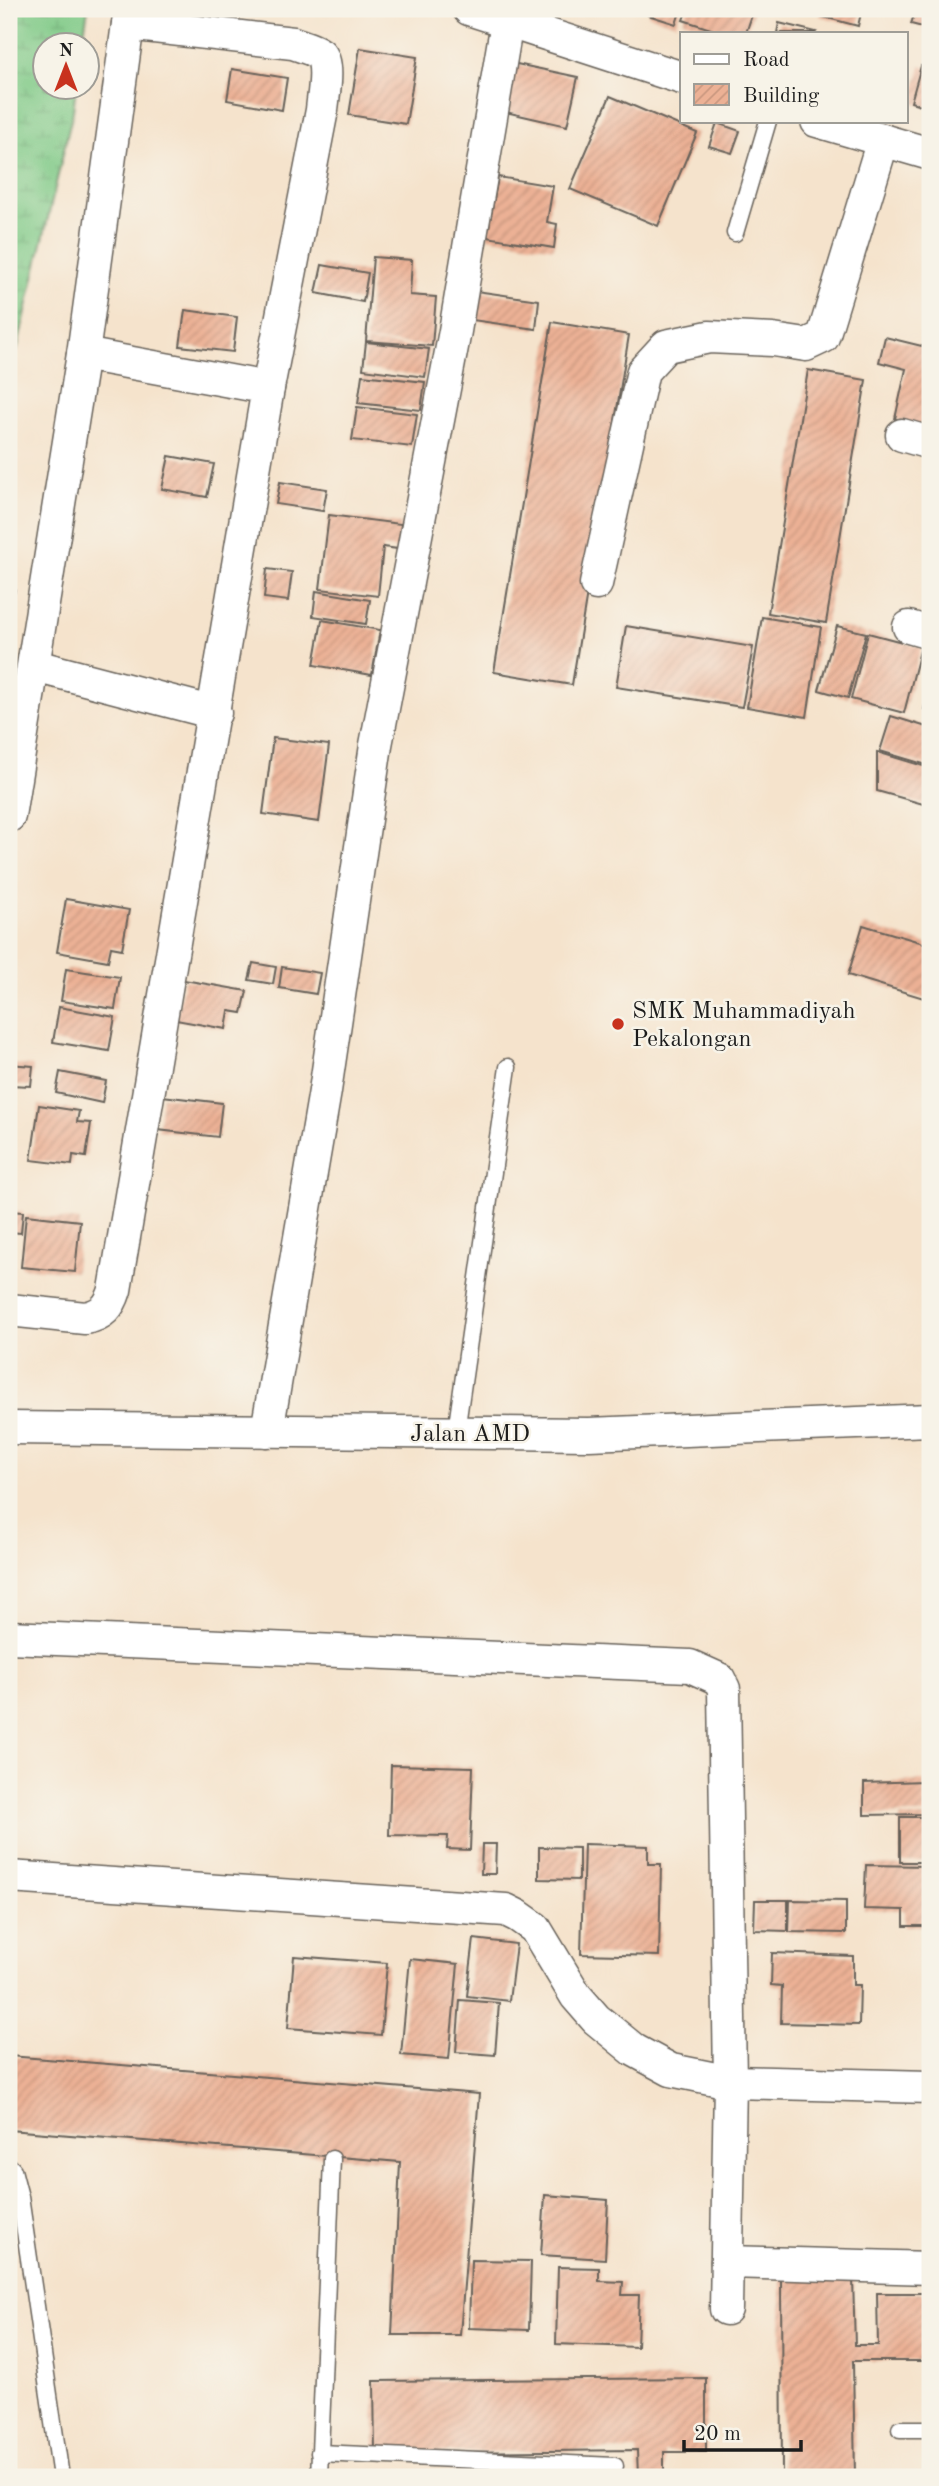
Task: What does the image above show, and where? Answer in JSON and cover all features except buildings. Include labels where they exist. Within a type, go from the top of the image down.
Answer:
[{"type":"street","points":[[469,9],[680,77]]},
{"type":"street","points":[[9,816],[83,354],[129,17],[293,43],[322,57],[325,64],[322,110],[268,388],[115,1290],[111,1305],[93,1317],[9,1310]]},
{"type":"street","points":[[267,1431],[325,1091],[376,746],[455,331],[507,22]]},
{"type":"street","points":[[820,122],[930,154]]},
{"type":"street","points":[[596,584],[643,371],[666,346],[709,337],[774,340],[806,345],[823,337],[883,141]]},
{"type":"street","points":[[83,354],[268,388]]},
{"type":"street","points":[[35,666],[215,713]]},
{"type":"street","name":"Jalan AMD","points":[[9,1428],[589,1434],[930,1420]]},
{"type":"street","points":[[9,1637],[690,1666],[719,1679],[724,1689],[730,2082],[726,2309]]},
{"type":"street","points":[[9,1877],[506,1910],[535,1928],[576,1996],[596,2019],[634,2050],[671,2070],[730,2082],[930,2087]]},
{"type":"street","points":[[727,2262],[930,2268]]},
{"type":"lane","points":[[735,233],[768,122]]},
{"type":"lane","points":[[456,1432],[509,1067]]},
{"type":"lane","points":[[319,2477],[332,2159]]},
{"type":"lane","points":[[9,2166],[13,2170],[20,2197],[61,2477]]},
{"type":"lane","points":[[900,2429],[930,2429]]},
{"type":"lane","points":[[319,2454],[615,2466]]},
{"type":"green space","points":[[9,9],[88,9],[84,32],[32,32],[32,102],[74,102],[17,350],[9,351]]},
{"type":"place","name":"SMK Muhammadiyah Pekalongan","points":[[618,1024]]}]
